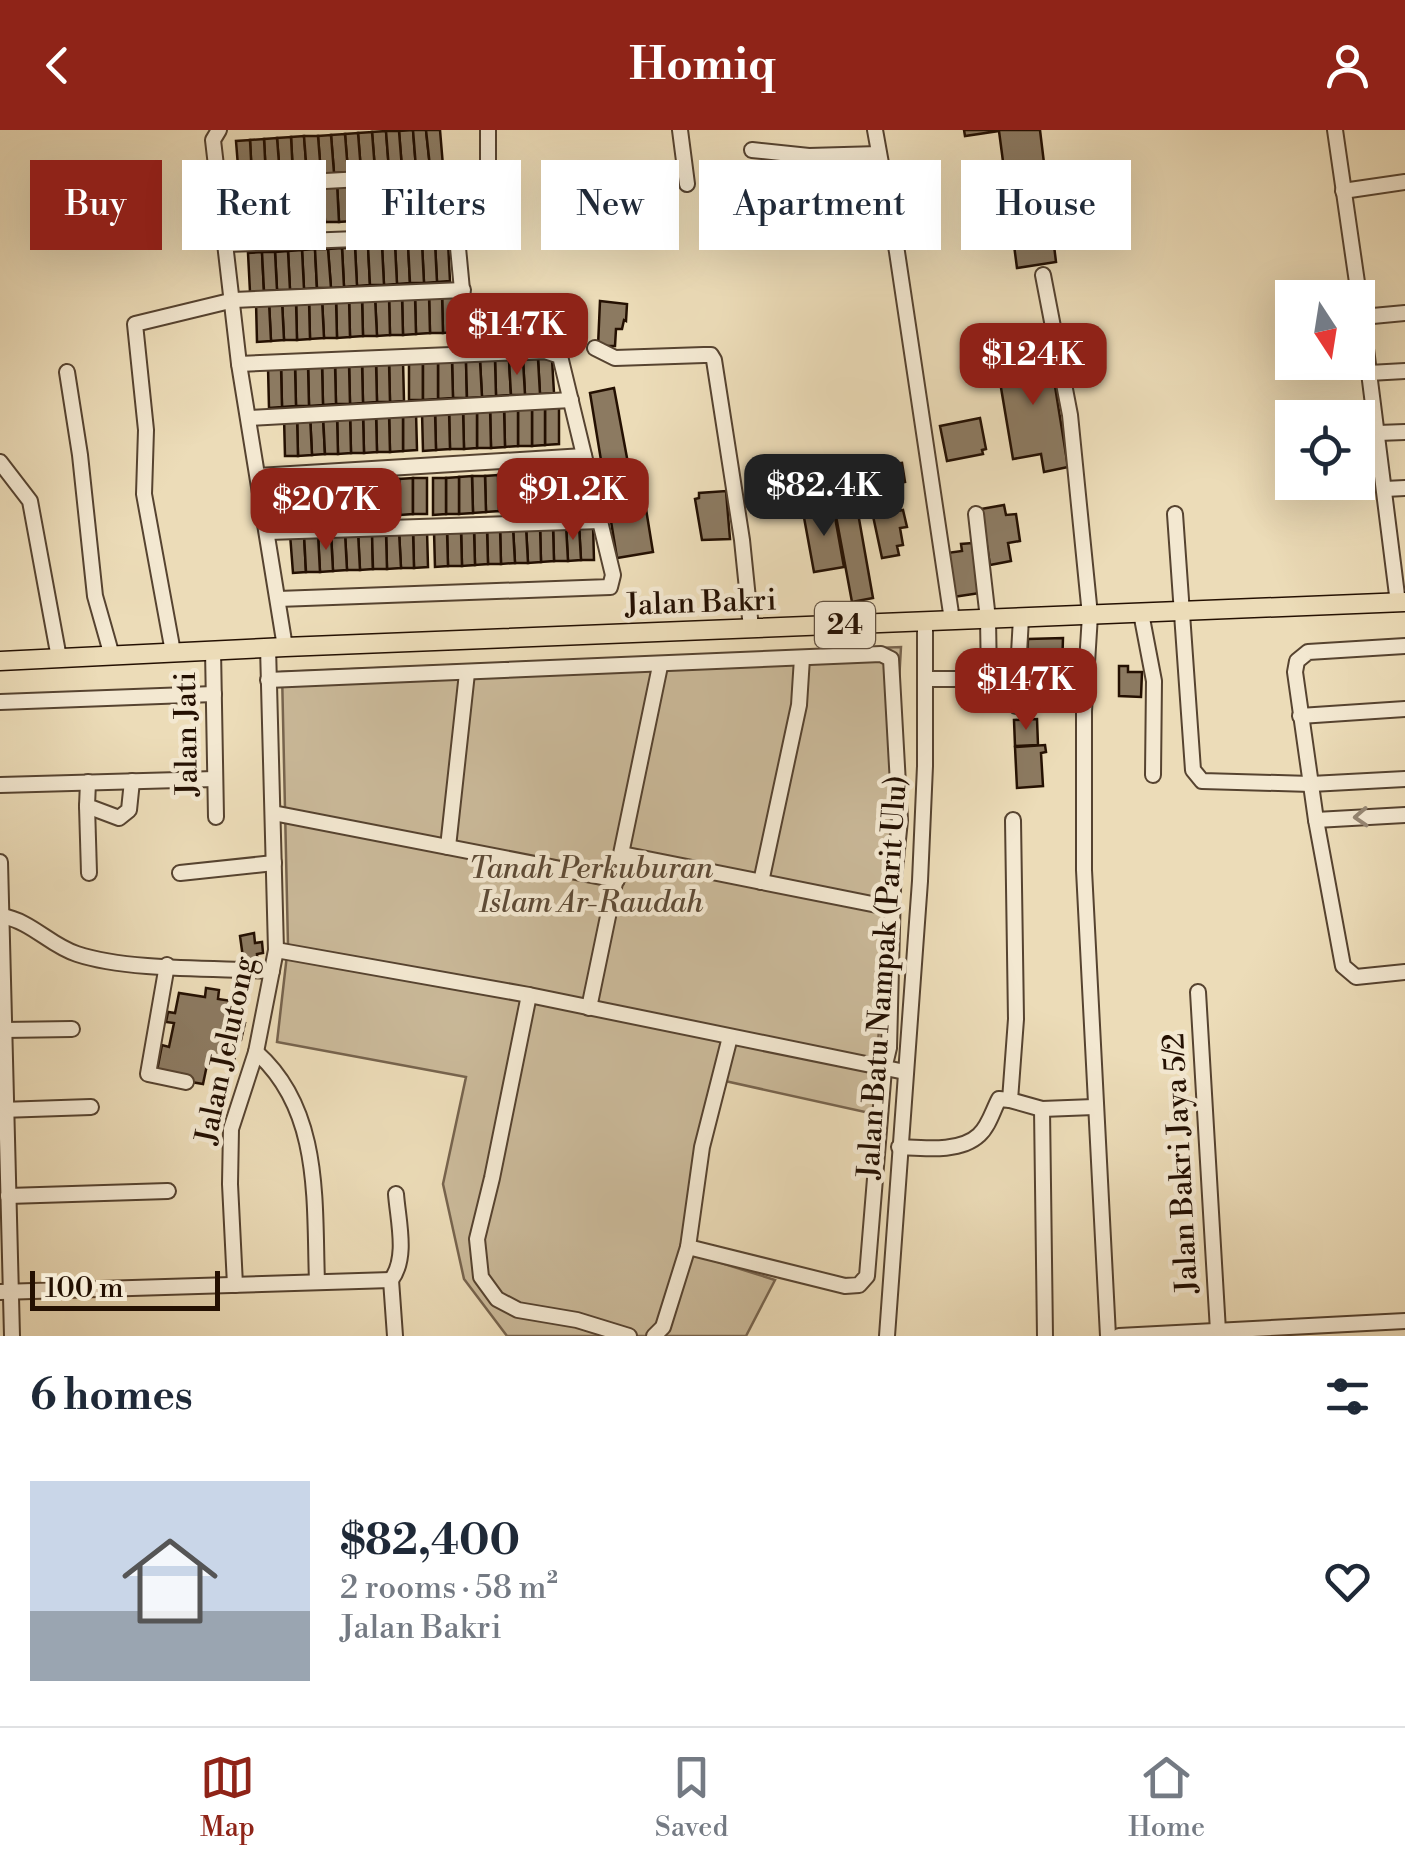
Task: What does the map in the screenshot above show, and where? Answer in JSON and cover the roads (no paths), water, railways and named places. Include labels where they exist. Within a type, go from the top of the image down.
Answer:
[{"type":"main road","name":"Jalan Bakri","points":[[0,662],[276,647],[1402,603]]},
{"type":"street","name":"Jalan Jelutong","points":[[216,160],[213,140],[219,130]]},
{"type":"street","points":[[488,130],[488,160]]},
{"type":"street","points":[[680,130],[687,184]]},
{"type":"street","points":[[875,130],[880,160]]},
{"type":"street","points":[[1335,130],[1357,280]]},
{"type":"street","points":[[752,150],[809,156],[879,154]]},
{"type":"street","points":[[1343,191],[1405,182]]},
{"type":"street","name":"Jalan Jelutong","points":[[228,250],[240,364],[278,599],[276,647],[268,680],[276,950],[256,1052],[231,1129],[235,1285]]},
{"type":"street","points":[[460,250],[468,354]]},
{"type":"street","points":[[896,250],[952,620]]},
{"type":"street","points":[[1044,275],[1070,415],[1090,615],[1083,762],[1094,1107],[1108,1336]]},
{"type":"street","points":[[173,652],[144,494],[146,430],[134,326],[140,320],[234,300],[463,290]]},
{"type":"street","points":[[1375,315],[1405,313]]},
{"type":"street","points":[[595,348],[616,358],[711,355],[714,360],[742,540],[751,628]]},
{"type":"street","points":[[240,364],[554,352],[560,356],[613,575],[610,586],[278,599]]},
{"type":"street","points":[[1375,373],[1405,371]]},
{"type":"street","points":[[67,372],[97,609],[112,656]]},
{"type":"street","points":[[1371,380],[1384,489],[1399,552],[1402,603]]},
{"type":"street","points":[[249,418],[571,400]]},
{"type":"street","points":[[1378,433],[1405,432]]},
{"type":"street","points":[[258,476],[584,456]]},
{"type":"street","points":[[0,462],[30,501],[59,658]]},
{"type":"street","points":[[1384,489],[1405,488]]},
{"type":"street","points":[[925,679],[989,678],[988,619],[976,514]]},
{"type":"street","points":[[1175,514],[1192,770],[1196,776],[1202,781],[1311,784],[1405,778]]},
{"type":"street","points":[[268,532],[600,521]]},
{"type":"street","points":[[1141,613],[1154,681],[1153,775]]},
{"type":"street","points":[[1016,706],[1021,618]]},
{"type":"street","name":"Jalan Batu Nampak (Parit Ulu)","points":[[886,1336],[921,862],[924,622]]},
{"type":"street","points":[[1405,646],[1302,654],[1295,672],[1316,820],[1343,966],[1356,977],[1405,972]]},
{"type":"street","name":"Jalan Jati","points":[[213,650],[216,817]]},
{"type":"street","points":[[268,680],[881,654],[891,659],[900,820],[892,908],[888,1048],[864,1283],[845,1286],[688,1247]]},
{"type":"street","points":[[761,882],[799,706],[802,658]]},
{"type":"street","points":[[590,1008],[660,666]]},
{"type":"street","points":[[448,847],[467,673]]},
{"type":"street","points":[[0,702],[214,694]]},
{"type":"street","points":[[1300,716],[1405,709]]},
{"type":"street","points":[[0,785],[215,779]]},
{"type":"street","points":[[88,782],[89,872]]},
{"type":"street","points":[[88,806],[122,818],[129,810],[132,782]]},
{"type":"street","points":[[273,813],[617,880]]},
{"type":"street","points":[[1316,820],[1405,815]]},
{"type":"street","points":[[1010,1100],[1016,1019],[1013,820]]},
{"type":"street","points":[[622,854],[892,908]]},
{"type":"street","points":[[0,862],[8,1196],[5,1292],[12,1336]]},
{"type":"street","points":[[180,873],[274,863]]},
{"type":"street","points":[[1,916],[28,923],[76,954],[167,965],[272,971]]},
{"type":"street","points":[[276,950],[529,995],[905,1072]]},
{"type":"street","points":[[167,965],[148,1074],[186,1082]]},
{"type":"street","name":"Jalan Bakri Jaya 5/2","points":[[1198,992],[1218,1330]]},
{"type":"street","points":[[529,995],[477,1239],[481,1277],[497,1299],[518,1310],[578,1320],[628,1336]]},
{"type":"street","points":[[4,1030],[72,1029]]},
{"type":"street","points":[[654,1336],[664,1327],[688,1247],[702,1148],[730,1038]]},
{"type":"street","points":[[256,1052],[287,1088],[307,1137],[317,1282]]},
{"type":"street","points":[[899,1148],[935,1148],[972,1140],[985,1127],[998,1098],[1042,1109],[1094,1107]]},
{"type":"street","points":[[3,1110],[91,1107]]},
{"type":"street","points":[[1042,1109],[1044,1336]]},
{"type":"street","points":[[8,1196],[168,1191]]},
{"type":"street","points":[[395,1336],[391,1280],[400,1269],[396,1194]]},
{"type":"street","points":[[5,1292],[391,1280]]},
{"type":"street","points":[[1119,1336],[1218,1330],[1346,1330],[1405,1320]]},
{"type":"park label","name":"Tanah Perkuburan Islam Ar-Raudah","points":[[591,886]]}]
